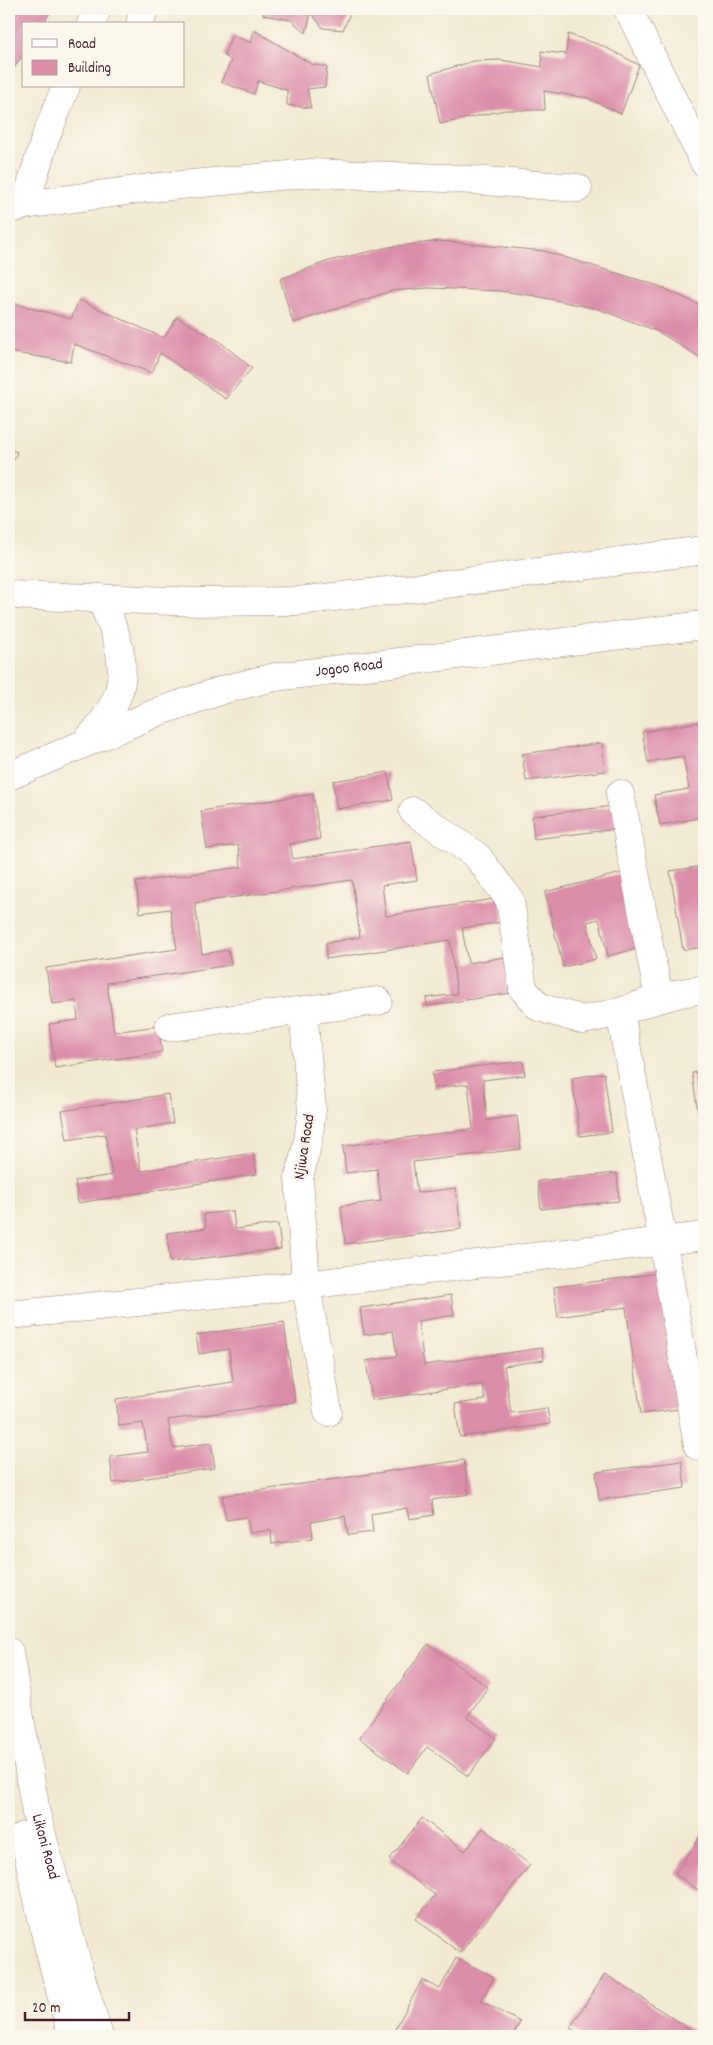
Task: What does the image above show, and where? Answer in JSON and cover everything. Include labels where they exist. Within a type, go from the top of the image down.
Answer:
[{"type":"street","points":[[92,22],[97,9]]},
{"type":"street","points":[[141,22],[144,9]]},
{"type":"street","points":[[628,9],[704,162]]},
{"type":"street","points":[[17,208],[65,88]]},
{"type":"street","points":[[17,208],[149,188],[310,173],[445,178],[578,188]]},
{"type":"street","points":[[9,595],[200,602],[298,600],[462,582],[704,550]]},
{"type":"street","points":[[86,742],[105,719],[118,695],[122,676],[121,654],[108,614],[100,598]]},
{"type":"street","name":"Jogoo Road","points":[[9,776],[86,742],[179,705],[226,689],[274,677],[704,625]]},
{"type":"street","points":[[620,794],[659,998]]},
{"type":"street","points":[[413,811],[477,856],[510,900],[523,989],[539,1007],[582,1020],[620,1012],[659,998],[704,990]]},
{"type":"street","points":[[169,1028],[378,1001]]},
{"type":"street","name":"Njiwa Road","points":[[302,1011],[312,1110],[308,1141],[299,1178],[306,1284],[328,1412]]},
{"type":"street","points":[[620,1012],[663,1242],[698,1446]]},
{"type":"street","points":[[9,1315],[306,1284],[704,1236]]},
{"type":"street","name":"Likoni Road","points":[[9,1652],[36,1813],[99,2036]]},
{"type":"street","name":"Likoni Road","points":[[9,1760],[47,1941],[72,2036]]},
{"type":"building","points":[[9,9],[52,9],[44,22],[22,22],[22,57],[9,74]]},
{"type":"building","points":[[264,9],[352,9],[343,30],[323,28],[311,13],[306,33],[291,20],[263,15]]},
{"type":"building","points":[[254,30],[311,64],[327,67],[325,87],[307,89],[311,108],[287,105],[287,90],[258,81],[254,94],[221,82],[231,61],[224,55],[232,35],[251,43]]},
{"type":"building","points":[[568,34],[603,46],[639,65],[621,114],[588,98],[544,91],[545,110],[505,110],[440,124],[430,74],[474,61],[501,60],[542,67],[541,51],[566,54]]},
{"type":"building","points":[[440,241],[544,251],[659,286],[704,307],[704,360],[657,331],[598,309],[531,295],[500,291],[429,288],[391,291],[293,323],[280,279],[329,261],[389,247]]},
{"type":"building","points":[[79,300],[164,338],[177,317],[219,341],[252,368],[226,399],[160,353],[152,373],[74,344],[71,362],[9,352],[9,303],[71,319]]},
{"type":"building","points":[[9,449],[17,452],[9,471]]},
{"type":"building","points":[[704,721],[704,817],[660,825],[654,795],[689,789],[683,756],[648,762],[642,732]]},
{"type":"building","points":[[602,743],[605,771],[526,781],[522,754]]},
{"type":"building","points":[[388,772],[393,800],[337,809],[333,781]]},
{"type":"building","points":[[313,794],[320,839],[290,844],[293,859],[411,841],[417,880],[382,885],[386,916],[500,898],[503,922],[462,928],[468,963],[506,957],[512,993],[427,1006],[426,998],[457,994],[450,940],[326,959],[326,943],[360,937],[352,880],[195,903],[202,954],[228,950],[231,965],[107,983],[114,1032],[158,1026],[162,1052],[55,1068],[49,1024],[78,1020],[76,1001],[52,1004],[46,968],[177,949],[170,909],[140,913],[136,882],[241,867],[238,845],[207,849],[201,811]]},
{"type":"building","points":[[613,806],[616,829],[534,839],[532,816]]},
{"type":"building","points":[[703,866],[704,947],[683,950],[670,871]]},
{"type":"building","points":[[626,872],[644,947],[608,956],[599,919],[587,922],[596,959],[563,967],[545,892]]},
{"type":"building","points":[[523,1061],[525,1075],[483,1080],[487,1120],[517,1116],[521,1149],[413,1162],[417,1193],[456,1188],[461,1229],[345,1244],[341,1206],[381,1201],[377,1169],[346,1173],[343,1146],[473,1129],[468,1084],[434,1088],[432,1072]]},
{"type":"building","points":[[704,1071],[704,1147],[703,1147],[692,1073]]},
{"type":"building","points":[[604,1073],[612,1132],[580,1136],[572,1078]]},
{"type":"building","points":[[168,1094],[173,1123],[134,1130],[141,1171],[253,1153],[257,1174],[78,1203],[75,1181],[112,1175],[105,1134],[67,1140],[62,1111]]},
{"type":"building","points":[[617,1173],[619,1201],[541,1209],[538,1181]]},
{"type":"building","points":[[233,1211],[235,1229],[278,1224],[281,1249],[170,1262],[167,1233],[206,1228],[204,1214]]},
{"type":"building","points":[[660,1273],[679,1409],[641,1414],[626,1307],[558,1317],[554,1287]]},
{"type":"building","points":[[451,1295],[454,1315],[418,1321],[424,1365],[542,1348],[544,1360],[504,1366],[511,1413],[547,1408],[550,1424],[460,1437],[455,1404],[485,1400],[482,1384],[372,1400],[366,1361],[397,1356],[393,1331],[364,1335],[360,1308]]},
{"type":"building","points":[[284,1322],[295,1402],[168,1420],[173,1448],[211,1443],[215,1468],[113,1483],[110,1457],[148,1452],[143,1423],[119,1426],[116,1399],[233,1382],[229,1349],[199,1354],[196,1335]]},
{"type":"building","points":[[464,1460],[469,1494],[432,1500],[434,1515],[409,1519],[407,1508],[371,1514],[373,1532],[348,1535],[345,1516],[311,1522],[313,1538],[272,1544],[271,1530],[250,1533],[247,1517],[226,1520],[222,1496]]},
{"type":"building","points":[[682,1461],[685,1488],[599,1500],[596,1472]]},
{"type":"building","points":[[428,1644],[488,1687],[467,1717],[496,1738],[468,1776],[427,1747],[408,1773],[359,1738]]},
{"type":"building","points":[[422,1818],[465,1851],[483,1828],[530,1865],[460,1953],[416,1919],[435,1895],[389,1860]]},
{"type":"building","points":[[704,1831],[704,1894],[675,1874]]},
{"type":"building","points":[[456,1958],[494,1977],[481,2001],[520,2022],[513,2036],[405,2036],[394,2031],[422,1980],[440,1989]]},
{"type":"building","points":[[605,1974],[694,2032],[691,2036],[583,2036],[570,2028]]}]
